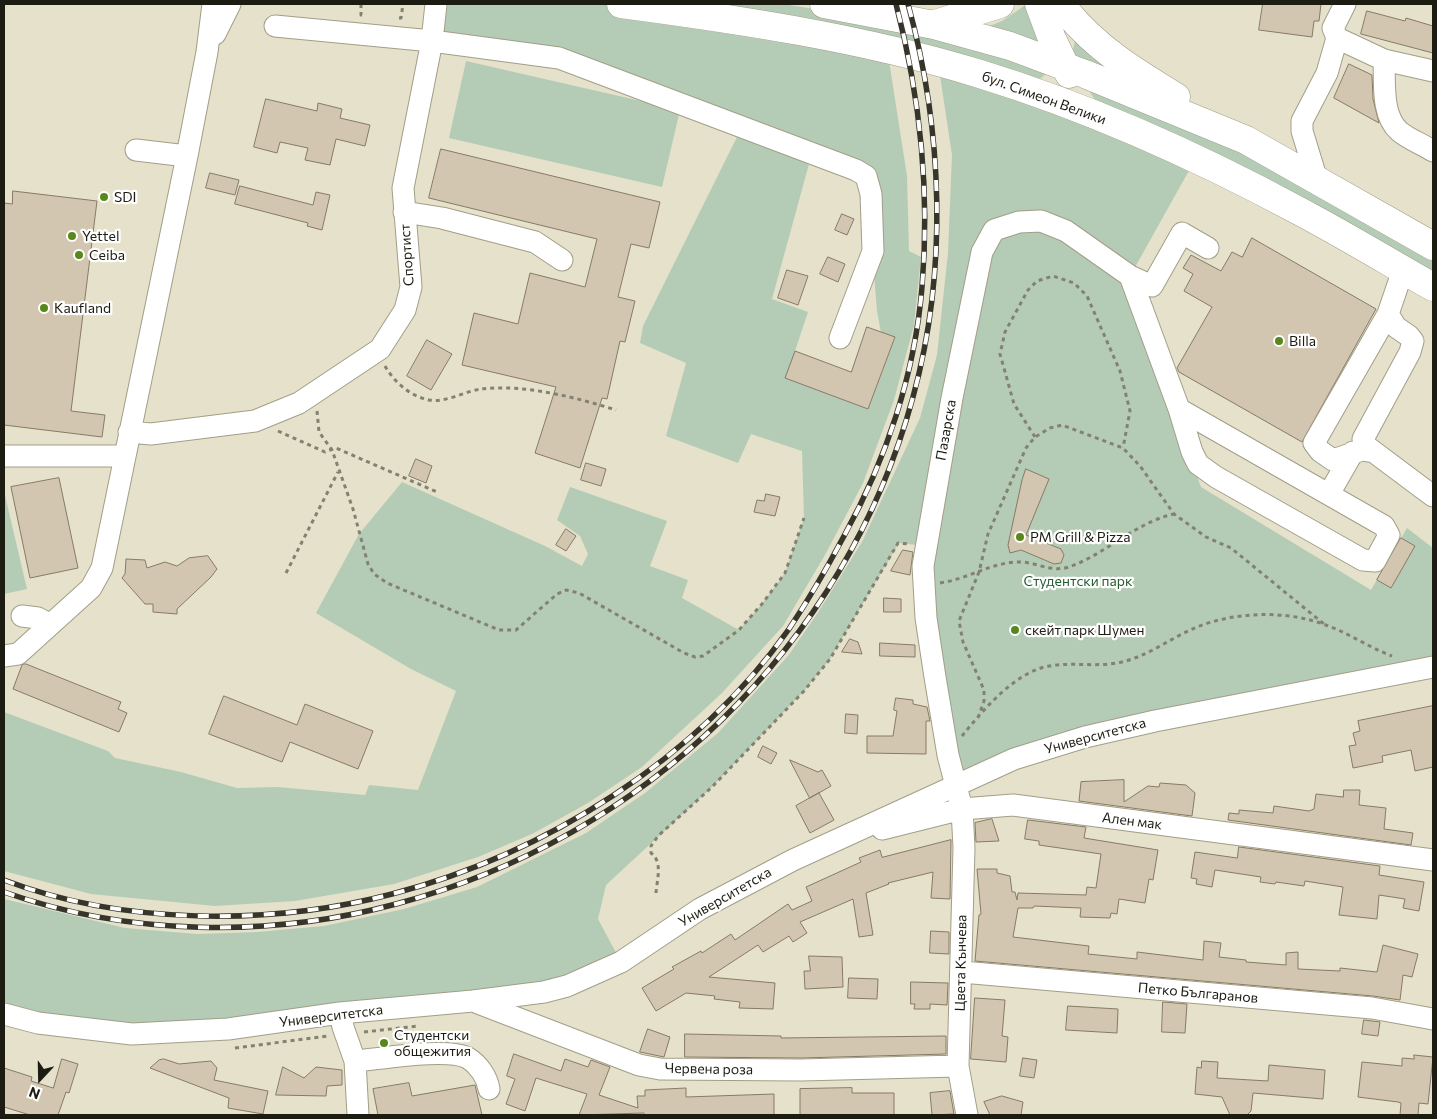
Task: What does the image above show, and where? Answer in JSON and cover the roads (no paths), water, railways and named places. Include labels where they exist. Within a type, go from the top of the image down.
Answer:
[{"type":"main road","name":"бул. Симеон Велики","points":[[621,4],[786,27],[887,48],[1027,90],[1196,158],[1301,212],[1433,288]]},
{"type":"main road","points":[[824,4],[934,25],[1010,46],[1063,65],[1246,140]]},
{"type":"main road","points":[[934,25],[1000,4]]},
{"type":"main road","points":[[1039,4],[1063,65],[1085,98],[1112,123]]},
{"type":"main road","points":[[1027,90],[1044,84],[1056,76],[1063,65],[1070,37],[1064,7]]},
{"type":"main road","points":[[1064,7],[1095,43],[1116,60],[1246,140],[1433,246]]},
{"type":"street","points":[[4,656],[18,654],[91,588],[102,568],[207,52],[213,4]]},
{"type":"street","points":[[207,52],[230,4]]},
{"type":"street","name":"Спортист","points":[[129,432],[151,434],[255,421],[299,402],[380,349],[405,310],[411,287],[402,188],[432,41],[436,4]]},
{"type":"street","points":[[1317,180],[1302,131],[1302,121],[1326,73],[1337,38],[1333,28],[1346,4]]},
{"type":"street","points":[[275,26],[432,41],[559,58],[833,160],[866,176],[872,194],[873,251],[840,338]]},
{"type":"street","points":[[1337,38],[1384,60],[1433,71]]},
{"type":"street","points":[[1384,60],[1385,90],[1392,124],[1400,132],[1433,150]]},
{"type":"street","points":[[136,150],[186,156]]},
{"type":"street","points":[[404,212],[442,218],[534,242],[562,260]]},
{"type":"street","name":"Пазарска","points":[[955,785],[948,755],[926,618],[923,585],[925,546],[952,398],[982,252],[994,230],[1019,222],[1041,221],[1066,231],[1130,276]]},
{"type":"street","points":[[1130,276],[1152,286],[1182,233],[1208,248]]},
{"type":"street","points":[[1403,270],[1388,314],[1314,443],[1320,451],[1333,460],[1364,452],[1433,496]]},
{"type":"street","points":[[1130,276],[1179,409],[1192,452],[1198,464],[1363,560],[1375,561],[1389,534],[1384,526],[1179,409]]},
{"type":"street","points":[[1329,494],[1364,452],[1366,446],[1363,439],[1364,434],[1410,352],[1413,341],[1410,336],[1396,327],[1388,314]]},
{"type":"street","points":[[4,456],[124,456]]},
{"type":"street","points":[[22,616],[38,618],[49,624]]},
{"type":"street","name":"Университетска","points":[[4,1014],[80,1029],[132,1034],[228,1029],[340,1013],[473,1001],[544,992],[567,986],[622,962],[700,909],[833,841],[1014,759],[1084,738],[1272,697],[1429,668]]},
{"type":"street","name":"Цвета Кънчева","points":[[955,785],[962,809],[962,972],[958,1066],[967,1115]]},
{"type":"street","name":"Ален мак","points":[[833,841],[962,809],[1012,805],[1433,860]]},
{"type":"street","name":"Петко Българанов","points":[[962,972],[1372,1008],[1433,1019]]},
{"type":"street","name":"Червена роза","points":[[473,1001],[639,1065],[660,1069],[801,1070],[958,1066]]},
{"type":"street","points":[[340,1013],[355,1061],[358,1115]]},
{"type":"street","points":[[355,1061],[452,1054],[467,1058],[478,1067],[487,1077],[490,1089]]},
{"type":"street","points":[[964,1093],[976,1115]]},
{"type":"railway","points":[[4,880],[50,895],[97,906],[147,913],[197,916],[297,912],[392,894],[449,877],[506,854],[560,827],[613,796],[663,760],[709,720],[752,676],[789,629],[818,583],[838,548],[873,477],[896,416],[905,384],[913,352],[922,287],[925,216],[924,180],[917,109],[896,4]]},
{"type":"railway","points":[[4,892],[51,907],[100,917],[149,924],[199,927],[249,927],[299,923],[348,915],[396,904],[487,874],[572,832],[651,780],[722,720],[785,650],[838,572],[881,488],[913,397],[924,349],[932,300],[937,200],[928,101],[920,52],[908,4]]},
{"type":"place","name":"SDI","points":[[104,197]]},
{"type":"place","name":"Yettel","points":[[72,236]]},
{"type":"place","name":"Ceiba","points":[[79,255]]},
{"type":"place","name":"Kaufland","points":[[44,308]]},
{"type":"place","name":"Billa","points":[[1279,341]]},
{"type":"place","name":"PM Grill & Pizza","points":[[1020,537]]},
{"type":"place","name":"скейт парк Шумен","points":[[1015,630]]},
{"type":"place","name":"Студентски общежития","points":[[384,1043]]},
{"type":"park label","name":"Студентски парк","points":[[1078,581]]}]
